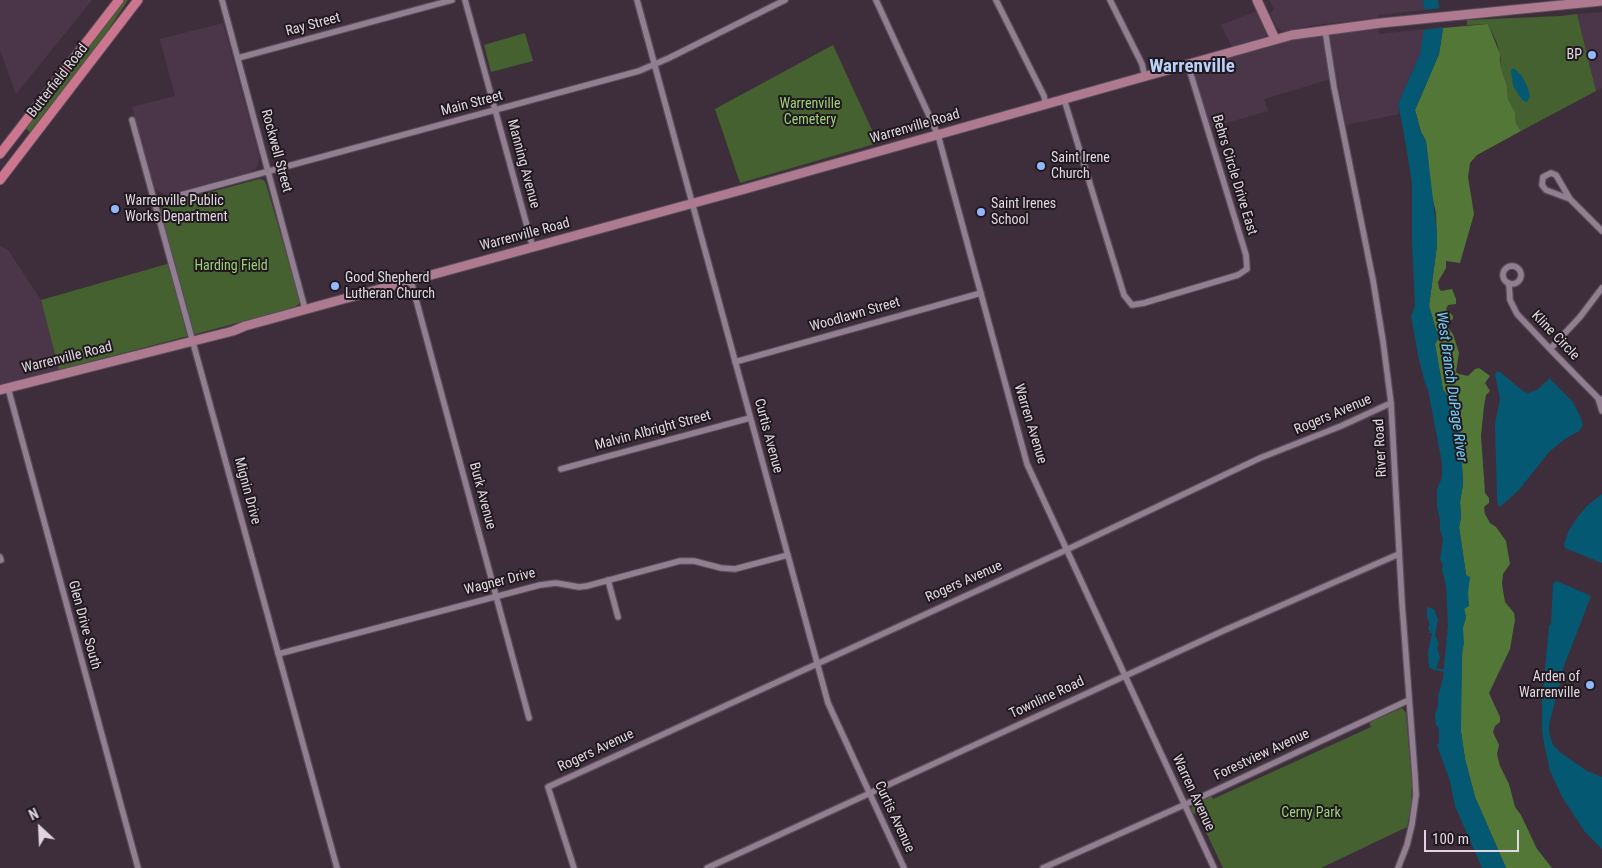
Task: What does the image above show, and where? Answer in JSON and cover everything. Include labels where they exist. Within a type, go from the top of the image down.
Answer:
[{"type":"main road","name":"Butterfield Road","points":[[0,154],[118,0]]},
{"type":"main road","name":"Butterfield Road","points":[[0,180],[138,0]]},
{"type":"main road","points":[[1257,0],[1275,39]]},
{"type":"main road","name":"Warrenville Road","points":[[4,389],[533,248],[1064,100],[1275,39],[1325,30],[1466,15],[1520,5],[1602,1]]},
{"type":"street","name":"Rockwell Street","points":[[222,0],[305,309]]},
{"type":"street","name":"Ray Street","points":[[238,58],[452,0]]},
{"type":"street","name":"Manning Avenue","points":[[465,0],[533,248]]},
{"type":"street","name":"Curtis Avenue","points":[[637,0],[828,703],[904,868]]},
{"type":"street","name":"Main Street","points":[[155,202],[638,71],[654,65],[785,0]]},
{"type":"street","name":"Warren Avenue","points":[[876,0],[938,135],[1027,464],[1214,868]]},
{"type":"street","points":[[996,0],[1044,96],[1046,105]]},
{"type":"street","points":[[1110,0],[1142,64],[1145,77]]},
{"type":"street","name":"River Road","points":[[1325,30],[1334,87],[1373,280],[1391,403],[1399,554],[1416,796],[1410,836],[1398,868]]},
{"type":"street","name":"Behrs Circle Drive East","points":[[1064,100],[1126,298],[1132,305],[1144,303],[1238,275],[1247,269],[1246,255],[1188,65]]},
{"type":"street","name":"Mignin Drive","points":[[132,120],[337,868]]},
{"type":"street","points":[[1570,199],[1546,190],[1542,185],[1543,177],[1551,173],[1556,175],[1570,199],[1602,231]]},
{"type":"street","name":"Burk Avenue","points":[[411,281],[529,718]]},
{"type":"street","name":"Kline Circle","points":[[1510,283],[1510,300],[1514,310],[1550,349],[1601,397],[1602,411]]},
{"type":"street","points":[[1550,349],[1580,317],[1602,288]]},
{"type":"street","name":"Woodlawn Street","points":[[735,362],[981,293]]},
{"type":"street","name":"Glen Drive South","points":[[4,389],[138,868]]},
{"type":"street","name":"Rogers Avenue","points":[[574,868],[548,787],[1066,550],[1260,458],[1341,426],[1391,403]]},
{"type":"street","name":"Malvin Albright Street","points":[[562,469],[750,418]]},
{"type":"street","name":"Townline Road","points":[[707,868],[1225,630],[1399,554]]},
{"type":"street","name":"Wagner Drive","points":[[278,654],[547,584],[580,587],[680,561],[694,560],[721,568],[735,569],[788,555]]},
{"type":"street","points":[[608,580],[618,617]]},
{"type":"street","name":"Forestview Avenue","points":[[1043,868],[1184,805],[1409,700]]},
{"type":"shaded area","points":[[0,0],[92,0],[16,94],[0,50]]},
{"type":"shaded area","points":[[1269,0],[1423,0],[1425,10],[1378,15],[1378,18],[1314,25],[1284,32],[1277,28],[1270,14],[1274,9]]},
{"type":"shaded area","points":[[1257,11],[1267,32],[1265,37],[1232,47],[1221,25]]},
{"type":"shaded area","points":[[1602,12],[1602,88],[1596,91],[1577,14]]},
{"type":"shaded area","points":[[223,23],[259,155],[258,164],[256,169],[251,172],[164,194],[153,187],[132,107],[175,96],[160,39]]},
{"type":"shaded area","points":[[1378,29],[1380,34],[1425,29],[1420,54],[1398,104],[1399,114],[1346,125],[1337,77],[1264,99],[1268,111],[1209,128],[1192,69],[1269,45],[1315,35]]},
{"type":"shaded area","points":[[0,246],[8,250],[41,300],[59,370],[0,386]]},
{"type":"green space","points":[[123,0],[128,0],[95,50],[31,133],[25,128]]},
{"type":"green space","points":[[1577,14],[1596,91],[1521,131],[1516,123],[1515,112],[1508,99],[1507,86],[1500,65],[1501,59],[1497,43],[1488,24],[1467,25],[1467,20]]},
{"type":"green space","points":[[1488,24],[1500,54],[1500,65],[1507,86],[1508,99],[1515,112],[1516,123],[1521,131],[1477,155],[1470,163],[1468,177],[1474,214],[1460,263],[1446,261],[1446,268],[1438,282],[1441,291],[1452,289],[1456,299],[1456,304],[1448,305],[1446,309],[1453,316],[1453,319],[1445,324],[1453,334],[1459,353],[1456,372],[1468,376],[1475,369],[1479,368],[1490,376],[1485,383],[1490,391],[1486,395],[1481,436],[1485,493],[1489,498],[1489,503],[1484,507],[1485,514],[1490,523],[1496,527],[1506,541],[1510,564],[1503,574],[1502,584],[1505,602],[1514,613],[1515,620],[1510,649],[1489,693],[1500,717],[1500,722],[1495,726],[1493,732],[1499,745],[1497,754],[1500,766],[1509,784],[1515,807],[1521,815],[1537,849],[1552,868],[1506,868],[1475,797],[1465,759],[1461,732],[1463,627],[1466,617],[1464,609],[1468,588],[1459,527],[1463,484],[1461,447],[1453,402],[1443,390],[1435,344],[1440,335],[1436,330],[1429,306],[1437,245],[1436,213],[1432,196],[1426,141],[1421,132],[1415,110],[1439,54],[1443,28]]},
{"type":"green space","points":[[525,33],[533,61],[491,72],[484,45]]},
{"type":"green space","name":"Warrenville Cemetery","points":[[833,45],[878,143],[740,183],[715,109]]},
{"type":"green space","name":"Harding Field","points":[[259,179],[264,180],[266,184],[299,297],[299,304],[294,308],[59,370],[41,300],[174,262],[161,209],[167,204]]},
{"type":"green space","name":"Cerny Park","points":[[1402,708],[1406,713],[1412,785],[1411,808],[1407,827],[1321,868],[1223,868],[1197,813],[1193,814],[1191,810],[1192,805],[1211,795],[1213,799],[1371,727],[1369,722]]},
{"type":"water","points":[[1423,0],[1438,0],[1443,28],[1439,54],[1415,110],[1421,132],[1426,141],[1437,233],[1429,306],[1436,330],[1440,335],[1435,344],[1443,390],[1453,402],[1461,447],[1463,484],[1459,527],[1466,575],[1470,577],[1469,606],[1464,609],[1466,617],[1463,627],[1461,732],[1465,759],[1475,797],[1506,868],[1482,868],[1455,806],[1450,781],[1437,745],[1439,743],[1439,729],[1436,725],[1435,715],[1443,678],[1448,625],[1446,586],[1442,569],[1443,564],[1440,560],[1443,539],[1437,506],[1437,490],[1442,477],[1442,463],[1411,316],[1415,306],[1412,183],[1398,104],[1420,54],[1425,22]]},
{"type":"water","points":[[1514,68],[1522,76],[1528,88],[1530,97],[1527,102],[1522,100],[1513,86],[1511,70]]},
{"type":"water","points":[[1497,371],[1528,393],[1537,390],[1549,379],[1549,376],[1573,402],[1583,425],[1579,431],[1549,452],[1519,490],[1500,507],[1497,497],[1495,424],[1500,399],[1495,375]]},
{"type":"water","points":[[1602,494],[1602,563],[1565,548],[1564,544],[1569,530],[1577,518],[1587,506]]},
{"type":"water","points":[[1557,581],[1591,596],[1564,666],[1549,725],[1549,733],[1553,745],[1561,753],[1587,771],[1602,777],[1602,849],[1585,832],[1562,797],[1550,771],[1544,743],[1542,701],[1549,626],[1551,624],[1553,583]]},
{"type":"water","points":[[1427,607],[1434,609],[1438,620],[1435,635],[1439,644],[1437,647],[1440,658],[1435,671],[1429,667],[1428,652],[1432,633],[1430,633],[1428,627],[1430,625],[1427,617]]},
{"type":"pier","points":[[1443,8],[1445,27],[1422,30],[1422,10]]},
{"type":"waterway","points":[[1436,669],[1445,671]]},
{"type":"place","name":"BP","points":[[1592,55]]},
{"type":"place","name":"Saint Irene Church","points":[[1041,166]]},
{"type":"place","name":"Warrenville Public Works Department","points":[[115,209]]},
{"type":"place","name":"Saint Irenes School","points":[[981,212]]},
{"type":"place","name":"Good Shepherd Lutheran Church","points":[[335,286]]},
{"type":"place","name":"Arden of Warrenville","points":[[1590,685]]},
{"type":"district","name":"Warrenville","points":[[1192,67]]},
{"type":"water label","name":"West Branch DuPage River","points":[[1451,387]]}]
